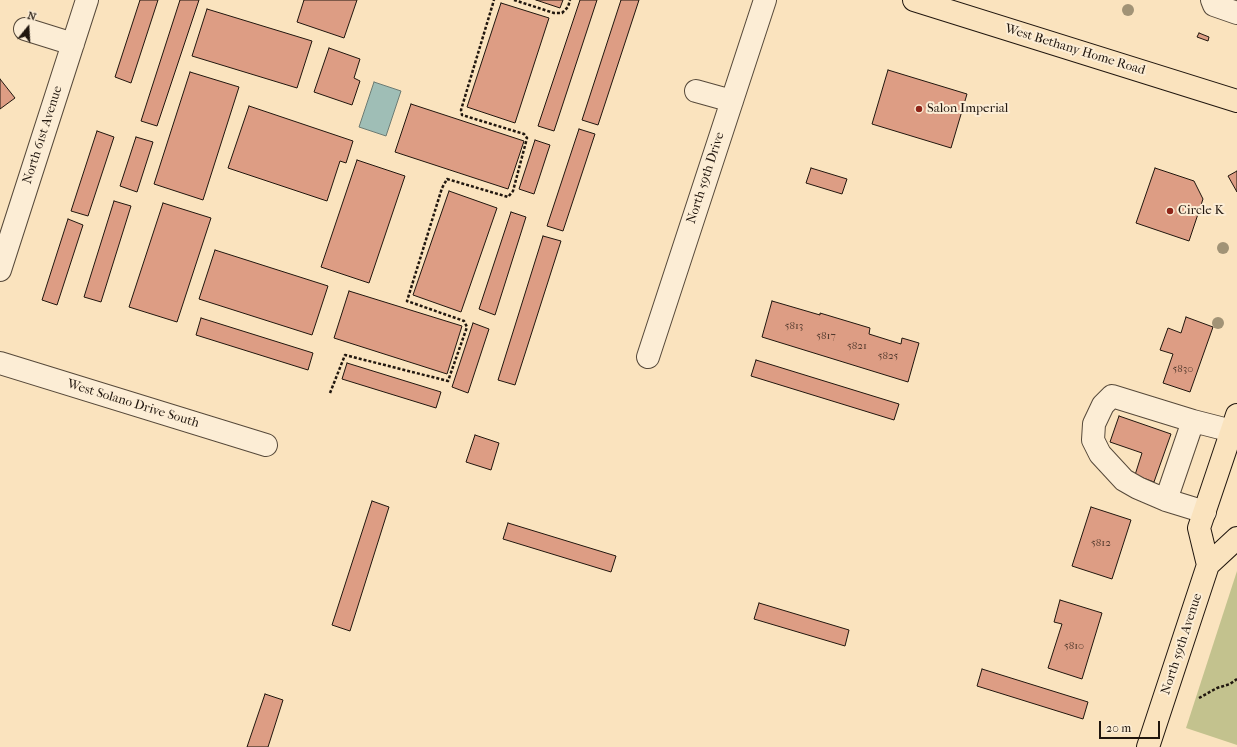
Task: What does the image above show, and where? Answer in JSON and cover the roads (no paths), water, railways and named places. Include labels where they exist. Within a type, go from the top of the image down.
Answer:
[{"type":"main road","name":"West Bethany Home Road","points":[[914,0],[1237,100]]},
{"type":"main road","points":[[1208,565],[1200,528],[1234,423]]},
{"type":"main road","name":"North 59th Avenue","points":[[1148,747],[1208,565],[1237,538]]},
{"type":"street","name":"North 61st Avenue","points":[[0,270],[87,0]]},
{"type":"street","name":"North 59th Drive","points":[[648,357],[765,0]]},
{"type":"street","points":[[1212,0],[1214,5],[1237,13]]},
{"type":"street","points":[[25,30],[72,44]]},
{"type":"street","points":[[696,91],[732,102]]},
{"type":"street","name":"West Solano Drive South","points":[[0,363],[266,445]]},
{"type":"street","points":[[1205,512],[1166,500],[1138,488],[1124,480],[1100,454],[1093,440],[1094,424],[1103,406],[1112,396],[1193,421],[1234,423]]},
{"type":"street","points":[[1166,500],[1193,421]]},
{"type":"water","points":[[374,82],[401,91],[386,136],[359,127]]},
{"type":"place","name":"Salon Imperial","points":[[919,109]]},
{"type":"place","name":"Circle K","points":[[1170,211]]}]
